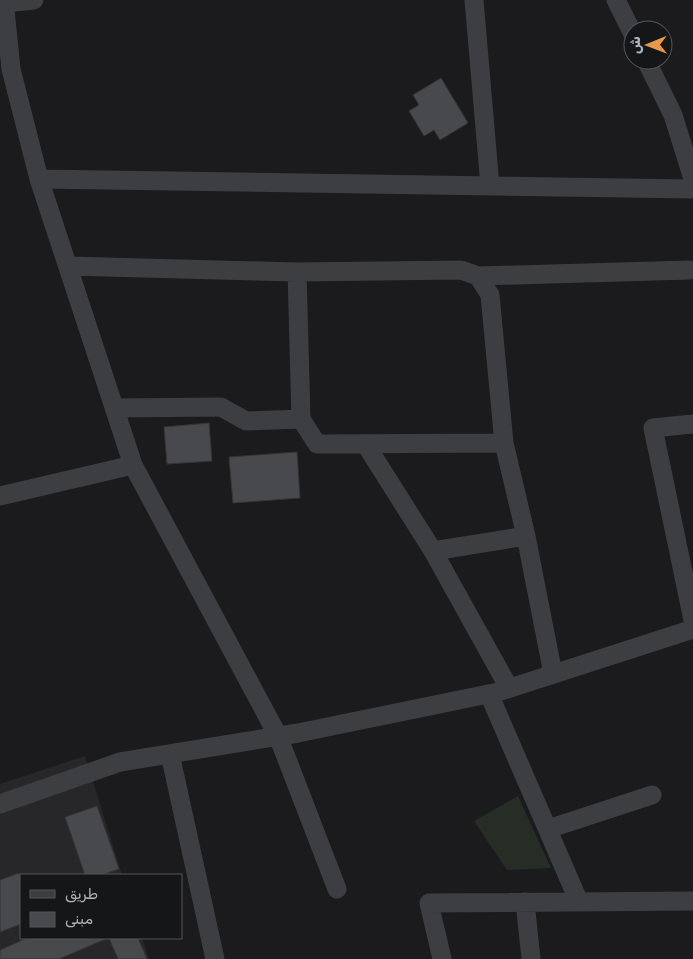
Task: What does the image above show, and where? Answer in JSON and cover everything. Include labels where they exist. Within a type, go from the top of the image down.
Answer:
[{"type":"street","points":[[34,0],[5,2],[6,69],[39,179],[133,465],[278,736],[337,889]]},
{"type":"street","points":[[474,0],[490,186]]},
{"type":"street","points":[[616,0],[626,20]]},
{"type":"street","points":[[651,70],[673,114],[693,180]]},
{"type":"street","points":[[39,179],[693,189]]},
{"type":"street","points":[[68,266],[297,272],[461,270],[478,276],[689,270]]},
{"type":"street","points":[[297,272],[301,419],[317,444],[504,443]]},
{"type":"street","points":[[478,276],[490,296],[504,443],[526,536],[552,674]]},
{"type":"street","points":[[114,408],[221,407],[246,421],[301,419]]},
{"type":"street","points":[[693,424],[653,428],[687,560],[693,620]]},
{"type":"street","points":[[366,445],[432,551],[510,688]]},
{"type":"street","points":[[0,496],[133,465]]},
{"type":"street","points":[[432,551],[526,536]]},
{"type":"street","points":[[0,804],[120,762],[278,736],[489,694],[693,629]]},
{"type":"street","points":[[489,694],[579,902]]},
{"type":"street","points":[[170,754],[216,959]]},
{"type":"street","points":[[548,830],[652,795]]},
{"type":"street","points":[[442,959],[429,903],[693,901]]},
{"type":"street","points":[[525,902],[531,959]]},
{"type":"shaded area","points":[[85,756],[122,874],[20,874],[20,939],[142,939],[149,959],[0,959],[0,784]]},
{"type":"shaded area","points":[[518,796],[551,868],[507,870],[474,821]]},
{"type":"building","points":[[441,78],[468,123],[440,140],[434,130],[424,136],[409,111],[419,105],[413,95]]},
{"type":"building","points":[[209,423],[212,461],[167,464],[164,427]]},
{"type":"building","points":[[297,452],[300,498],[233,503],[229,457]]},
{"type":"building","points":[[97,806],[119,869],[104,874],[85,874],[65,817]]},
{"type":"building","points":[[19,873],[20,876],[20,924],[0,932],[0,880]]},
{"type":"building","points":[[25,939],[106,939],[59,959],[0,959],[0,950]]},
{"type":"building","points":[[109,939],[138,939],[147,959],[118,959]]}]
